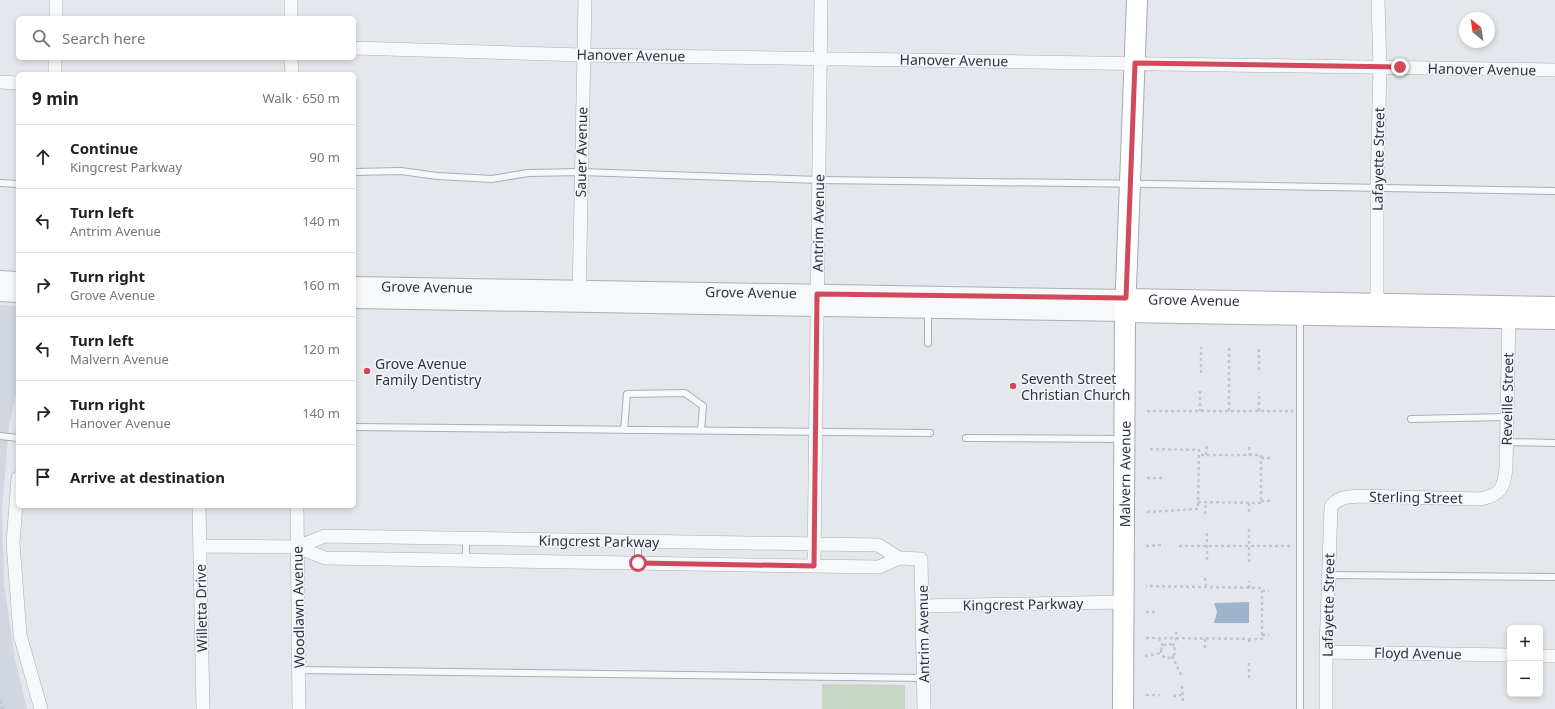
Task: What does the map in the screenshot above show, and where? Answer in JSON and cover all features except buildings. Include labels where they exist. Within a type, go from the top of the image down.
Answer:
[{"type":"main road","name":"Malvern Avenue","points":[[1123,709],[1126,306],[1137,0]]},
{"type":"main road","name":"Grove Avenue","points":[[1126,306],[1300,317],[1377,310]]},
{"type":"main road","name":"Grove Avenue","points":[[1126,306],[1509,312],[1555,306]]},
{"type":"main road","name":"Grove Avenue","points":[[1509,312],[1555,320]]},
{"type":"street","points":[[56,0],[56,16]]},
{"type":"street","points":[[291,0],[291,16]]},
{"type":"street","name":"Sauer Avenue","points":[[579,296],[585,0]]},
{"type":"street","name":"Antrim Avenue","points":[[814,566],[821,0]]},
{"type":"street","name":"Lafayette Street","points":[[1377,310],[1377,187],[1380,67],[1378,0]]},
{"type":"street","name":"Hanover Avenue","points":[[356,48],[583,55],[820,57],[1555,70]]},
{"type":"street","points":[[55,60],[55,72]]},
{"type":"street","points":[[291,60],[292,72]]},
{"type":"street","points":[[0,82],[16,83]]},
{"type":"street","points":[[0,280],[16,280]]},
{"type":"street","name":"Grove Avenue","points":[[356,286],[579,296],[1126,306]]},
{"type":"street","points":[[0,293],[16,294]]},
{"type":"street","name":"Grove Avenue","points":[[356,300],[579,296]]},
{"type":"street","name":"Grove Avenue","points":[[817,300],[928,309],[1126,306]]},
{"type":"street","name":"Reveille Street","points":[[1499,492],[1505,480],[1509,312]]},
{"type":"street","name":"Sterling Street","points":[[1334,503],[1344,497],[1358,496],[1480,499],[1490,497],[1499,492]]},
{"type":"street","points":[[16,500],[12,543],[20,635],[41,709]]},
{"type":"street","name":"Lafayette Street","points":[[1326,709],[1330,511],[1334,503]]},
{"type":"street","name":"Willetta Drive","points":[[199,508],[203,709]]},
{"type":"street","name":"Woodlawn Avenue","points":[[297,508],[299,709]]},
{"type":"street","name":"Kingcrest Parkway","points":[[297,547],[325,536],[878,545],[899,558]]},
{"type":"street","name":"Kingcrest Parkway","points":[[200,546],[297,547],[324,558],[879,567],[899,558],[921,559]]},
{"type":"street","name":"Antrim Avenue","points":[[921,559],[924,709]]},
{"type":"street","name":"Kingcrest Parkway","points":[[922,606],[1123,602]]},
{"type":"street","name":"Floyd Avenue","points":[[1326,652],[1507,655]]},
{"type":"street","points":[[1543,656],[1555,656]]},
{"type":"lane","points":[[356,172],[402,171],[437,176],[492,179],[528,173],[581,172],[819,180],[1377,187],[1555,191]]},
{"type":"lane","points":[[0,183],[16,184]]},
{"type":"lane","points":[[928,309],[928,343]]},
{"type":"lane","points":[[1300,317],[1300,709]]},
{"type":"lane","points":[[624,430],[627,394],[685,393],[703,406],[701,431]]},
{"type":"lane","points":[[1411,418],[1507,417]]},
{"type":"lane","points":[[356,427],[930,433]]},
{"type":"lane","points":[[0,436],[16,438]]},
{"type":"lane","points":[[966,438],[1125,439]]},
{"type":"lane","points":[[1506,442],[1555,443]]},
{"type":"lane","points":[[466,538],[466,560]]},
{"type":"lane","points":[[638,541],[638,563]]},
{"type":"lane","points":[[1328,575],[1555,577]]},
{"type":"lane","points":[[299,670],[924,678]]},
{"type":"path","points":[[1201,348],[1201,372]]},
{"type":"path","points":[[1229,348],[1229,411]]},
{"type":"path","points":[[1259,349],[1259,373]]},
{"type":"path","points":[[1200,391],[1200,411]]},
{"type":"path","points":[[1259,392],[1259,411]]},
{"type":"path","points":[[1147,411],[1300,411]]},
{"type":"path","points":[[1206,455],[1207,444]]},
{"type":"path","points":[[1249,447],[1250,455]]},
{"type":"path","points":[[1147,449],[1199,450],[1198,509],[1147,512]]},
{"type":"path","points":[[1199,455],[1261,455],[1261,458],[1270,458]]},
{"type":"path","points":[[1261,458],[1261,501]]},
{"type":"path","points":[[1147,478],[1162,478]]},
{"type":"path","points":[[1198,502],[1261,503],[1261,501],[1270,500]]},
{"type":"path","points":[[1205,514],[1206,502]]},
{"type":"path","points":[[1249,503],[1249,512]]},
{"type":"path","points":[[1249,529],[1249,563]]},
{"type":"path","points":[[1207,533],[1207,560]]},
{"type":"path","points":[[1146,546],[1161,545]]},
{"type":"path","points":[[1179,546],[1300,546]]},
{"type":"path","points":[[1206,578],[1206,587]]},
{"type":"path","points":[[1249,581],[1249,588]]},
{"type":"path","points":[[1146,586],[1177,589],[1206,587],[1262,588],[1262,591],[1269,591]]},
{"type":"path","points":[[1146,638],[1262,639],[1262,591]]},
{"type":"path","points":[[1146,612],[1158,612]]},
{"type":"path","points":[[1172,656],[1175,651],[1173,646],[1176,639],[1176,632]]},
{"type":"path","points":[[1262,635],[1269,635]]},
{"type":"path","points":[[1159,638],[1163,646],[1162,653]]},
{"type":"path","points":[[1205,639],[1205,648]]},
{"type":"path","points":[[1249,639],[1249,646]]},
{"type":"path","points":[[1163,646],[1167,644],[1173,646]]},
{"type":"path","points":[[1162,653],[1166,657],[1172,656]]},
{"type":"path","points":[[1146,656],[1162,653]]},
{"type":"path","points":[[1172,656],[1182,677]]},
{"type":"path","points":[[1249,663],[1249,678]]},
{"type":"path","points":[[1182,686],[1183,704]]},
{"type":"path","points":[[1146,695],[1160,696]]},
{"type":"path","points":[[1173,696],[1182,695]]},
{"type":"path","points":[[0,701],[3,709]]},
{"type":"shaded area","points":[[0,305],[16,306],[16,392],[9,427],[2,509],[4,584],[15,659],[27,709],[0,709]]},
{"type":"green space","points":[[822,684],[905,685],[905,709],[822,709]]},
{"type":"water","points":[[1249,602],[1249,623],[1214,623],[1217,612],[1214,603]]},
{"type":"place","name":"Grove Avenue Family Dentistry","points":[[367,371]]},
{"type":"place","name":"Seventh Street Christian Church","points":[[1013,386]]},
{"type":"route","points":[[638,563],[814,566],[817,294],[1126,298],[1135,63],[1400,67]]}]
